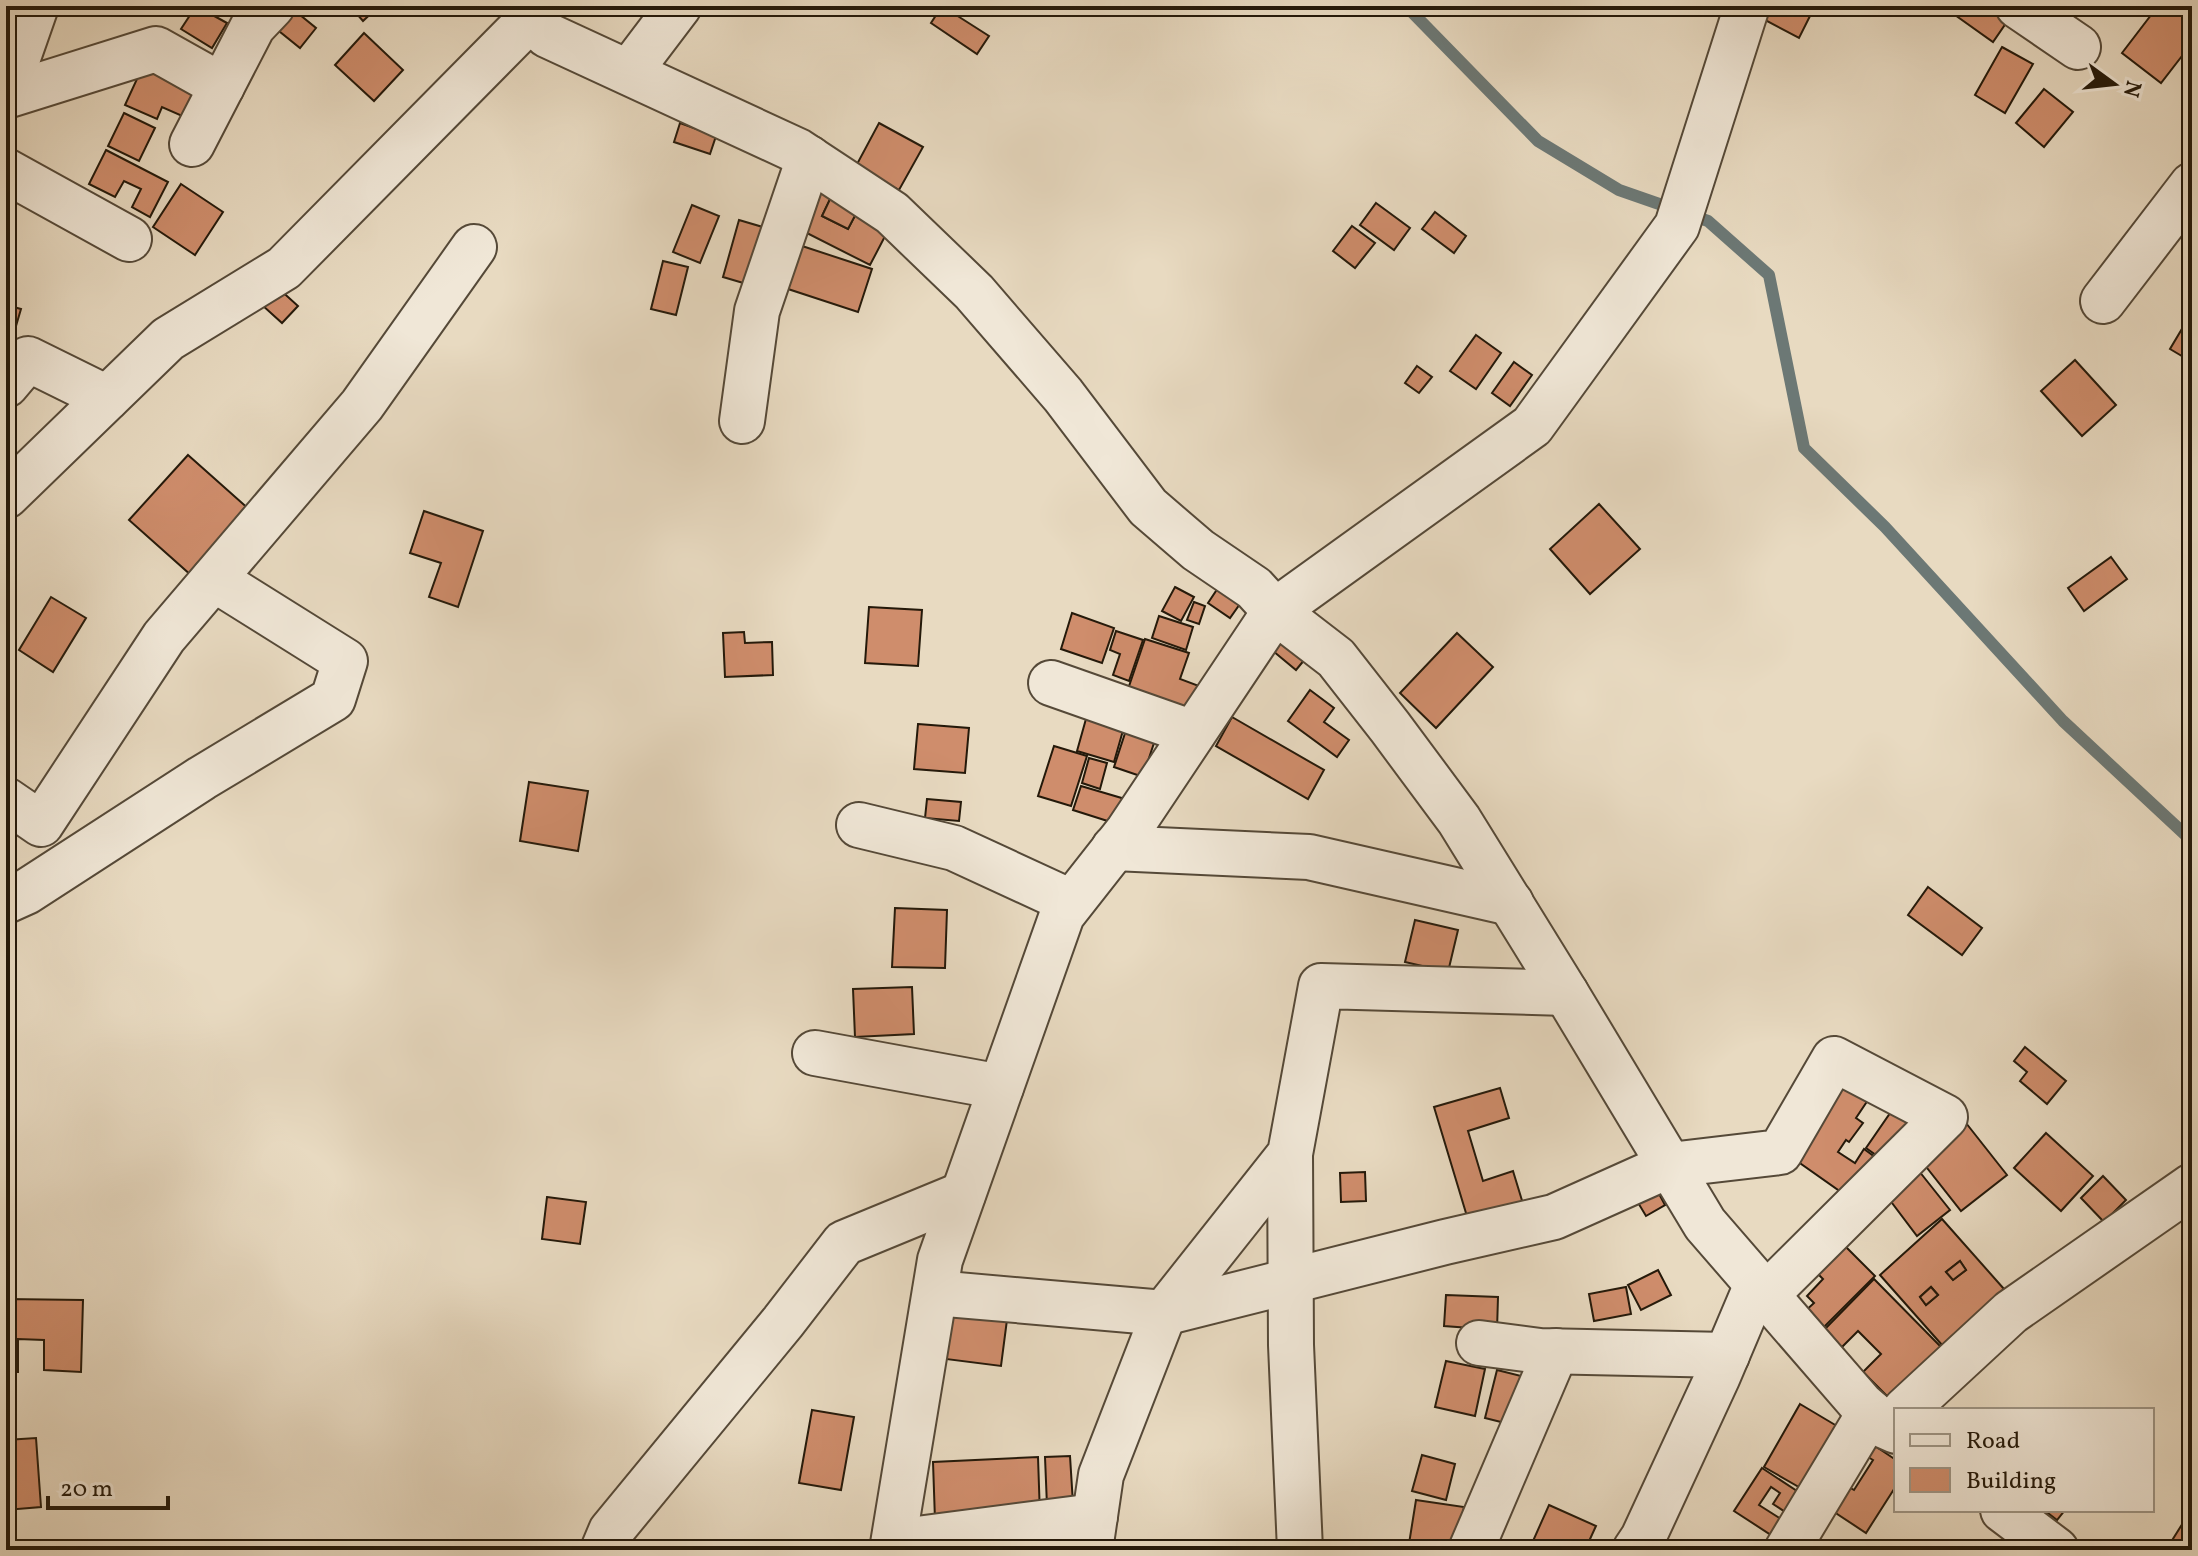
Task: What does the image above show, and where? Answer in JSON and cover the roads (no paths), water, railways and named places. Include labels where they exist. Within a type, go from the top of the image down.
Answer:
[{"type":"street","points":[[8,84],[36,6]]},
{"type":"street","points":[[192,144],[253,26],[272,6]]},
{"type":"street","points":[[629,72],[679,6]]},
{"type":"street","points":[[1290,1154],[1164,1313],[1101,1475],[1092,1533],[901,1546],[940,1260],[1062,915],[1114,848],[1275,611],[1532,426],[1677,226],[1747,6]]},
{"type":"street","points":[[2018,6],[2078,47]]},
{"type":"street","points":[[6,496],[168,339],[284,268],[527,12],[547,35],[798,151],[892,213],[974,292],[1063,395],[1148,507],[1198,550],[1254,588],[1275,611],[1336,658],[1459,820],[1705,1224],[1861,1404],[1891,1420],[1787,1550]]},
{"type":"street","points":[[8,84],[156,49],[222,86]]},
{"type":"street","points":[[742,421],[757,311],[809,158]]},
{"type":"street","points":[[6,171],[129,239]]},
{"type":"street","points":[[2103,301],[2192,185]]},
{"type":"street","points":[[6,800],[41,824],[164,637],[362,405],[474,247]]},
{"type":"street","points":[[6,385],[28,359],[107,398]]},
{"type":"street","points":[[6,901],[26,892],[202,778],[333,699],[345,661],[214,579]]},
{"type":"street","points":[[1051,683],[1193,733]]},
{"type":"street","points":[[859,825],[954,848],[1071,902]]},
{"type":"street","points":[[1114,848],[1309,857],[1511,903]]},
{"type":"street","points":[[1300,1550],[1291,1345],[1290,1154],[1321,986],[1566,993]]},
{"type":"street","points":[[815,1053],[1001,1087]]},
{"type":"street","points":[[935,1293],[1164,1313],[1554,1217],[1670,1165],[1780,1152],[1834,1059],[1945,1117],[1761,1289],[1635,1550]]},
{"type":"street","points":[[1904,1408],[2011,1312],[2192,1186]]},
{"type":"street","points":[[603,1550],[611,1531],[844,1243],[963,1194]]},
{"type":"street","points":[[1479,1343],[1540,1351],[1727,1355]]},
{"type":"street","points":[[1471,1550],[1556,1351]]},
{"type":"street","points":[[2006,1512],[2056,1550]]},
{"type":"waterway","points":[[1406,6],[1538,141],[1619,190],[1708,221],[1769,275],[1804,448],[1885,527],[2063,721],[2192,841]]}]
